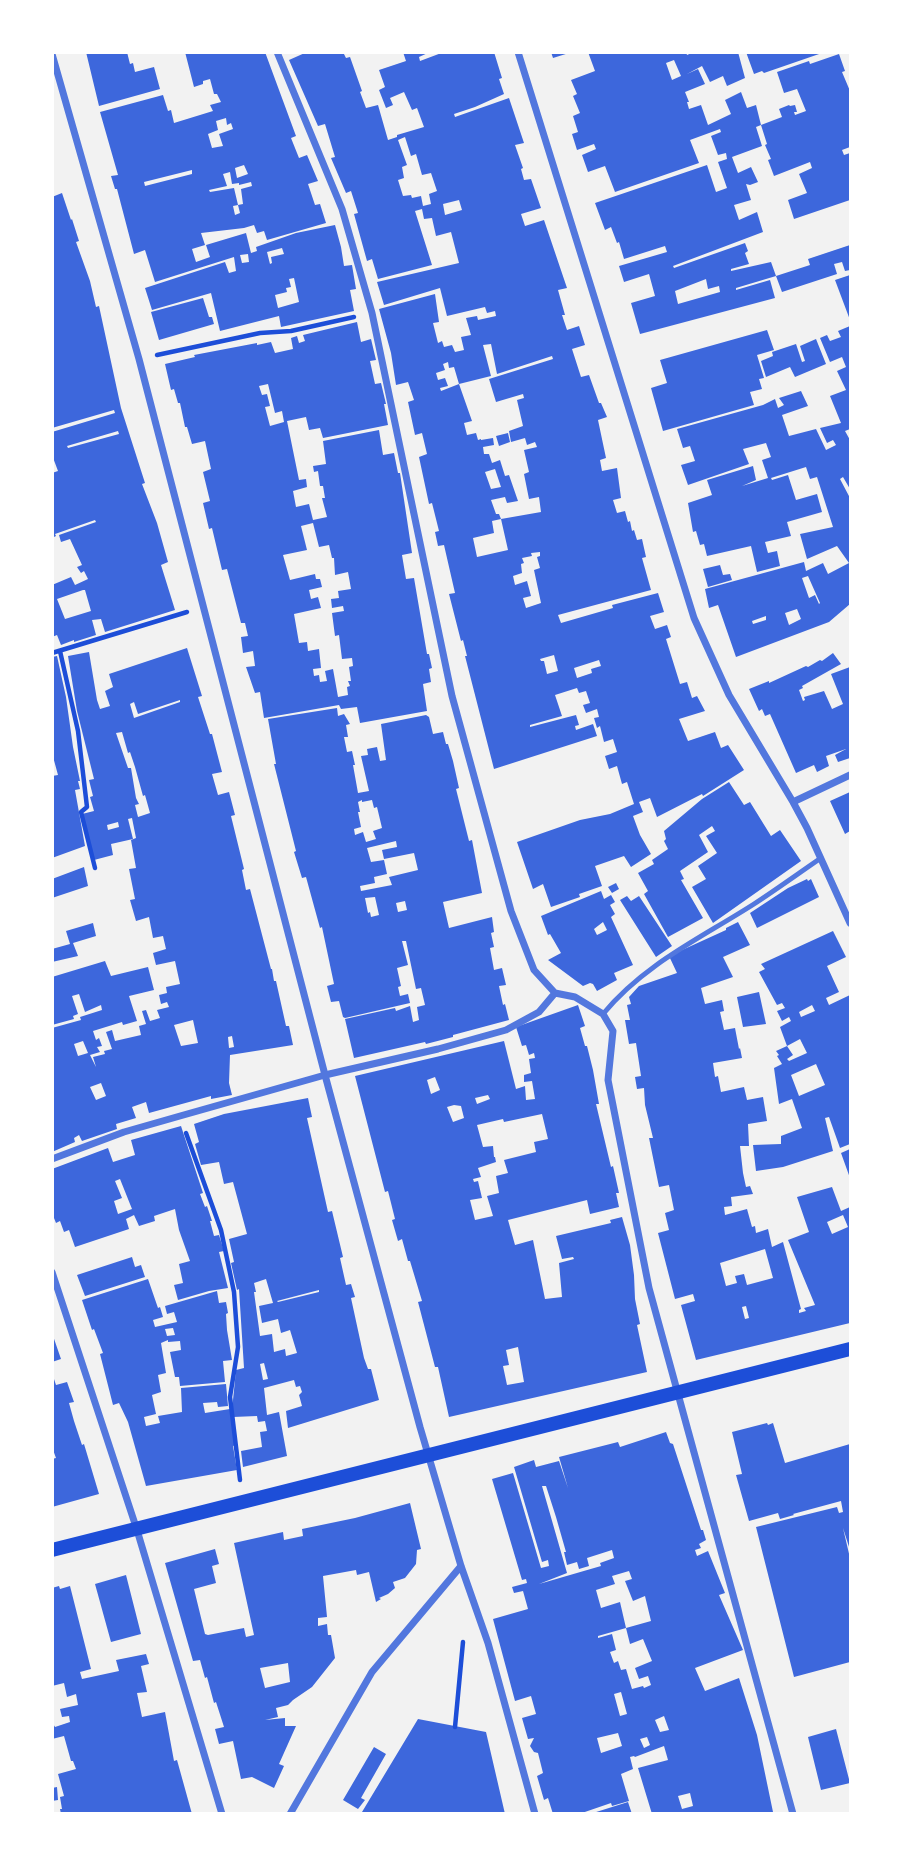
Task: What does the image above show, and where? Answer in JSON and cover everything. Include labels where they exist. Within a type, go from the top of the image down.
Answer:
[{"type":"main road","points":[[52,1550],[850,1349]]},
{"type":"street","points":[[277,52],[342,209],[372,313],[452,696],[511,911],[534,970],[555,993],[575,997],[603,1014],[613,1031],[608,1080],[649,1288],[793,1814]]},
{"type":"street","points":[[518,52],[694,618],[729,695],[793,802],[850,923]]},
{"type":"street","points":[[52,54],[139,359],[428,1456],[461,1566],[488,1643],[535,1814]]},
{"type":"street","points":[[793,802],[850,775]]},
{"type":"street","points":[[52,1159],[124,1132],[180,1116],[326,1075],[506,1030],[539,1012],[555,993]]},
{"type":"street","points":[[52,1272],[137,1530],[222,1814]]},
{"type":"street","points":[[290,1814],[372,1672],[461,1566]]},
{"type":"lane","points":[[603,1014],[617,996],[657,963],[821,858]]},
{"type":"path","points":[[139,359],[372,313]]},
{"type":"path","points":[[52,653],[205,607]]},
{"type":"path","points":[[61,651],[78,731],[87,807],[81,812],[95,868]]},
{"type":"path","points":[[180,1116],[221,1230],[234,1292],[238,1347],[230,1397],[243,1502]]},
{"type":"path","points":[[454,1727],[463,1642]]},
{"type":"building","points":[[86,52],[127,52],[135,72],[154,67],[160,89],[99,106]]},
{"type":"building","points":[[185,52],[265,52],[296,136],[291,138],[299,158],[307,155],[318,181],[308,184],[315,205],[320,204],[326,223],[267,240],[264,231],[257,233],[254,225],[201,233],[205,245],[192,249],[196,262],[210,257],[206,245],[246,233],[251,253],[257,251],[256,247],[296,233],[335,225],[344,266],[352,265],[356,289],[350,290],[354,311],[281,327],[279,316],[220,331],[211,293],[152,310],[145,288],[225,262],[229,273],[236,271],[234,257],[155,282],[145,250],[134,254],[111,176],[118,175],[100,112],[163,95],[174,123],[213,111],[210,105],[221,102],[217,94],[214,94],[210,79],[194,87]],"holes":[[[226,118],[227,125],[231,123],[233,129],[219,134],[223,146],[212,148],[208,134],[218,130],[216,121]],[[244,165],[248,174],[237,178],[235,168]],[[192,170],[192,174],[145,186],[144,182]],[[230,172],[232,184],[251,182],[252,186],[241,189],[243,204],[238,205],[234,188],[210,192],[209,190],[227,186],[223,174]],[[238,205],[240,213],[235,215],[233,206]],[[282,248],[284,254],[271,257],[270,264],[267,252]],[[248,254],[249,262],[242,263],[240,255]],[[294,278],[299,302],[278,308],[275,295],[287,292],[286,288],[291,287],[289,279]]]},
{"type":"building","points":[[307,52],[343,52],[346,58],[350,57],[366,108],[378,105],[388,140],[424,127],[417,108],[412,110],[404,92],[390,98],[393,105],[386,108],[379,90],[385,87],[379,70],[406,61],[403,52],[430,52],[419,57],[420,61],[444,52],[494,52],[504,94],[454,114],[455,117],[509,98],[524,143],[515,145],[524,180],[531,179],[541,208],[521,214],[525,226],[544,220],[567,288],[558,290],[565,315],[562,315],[567,330],[579,326],[585,345],[572,349],[581,377],[589,375],[607,417],[598,420],[606,458],[600,460],[602,471],[617,468],[621,498],[613,500],[617,513],[625,511],[637,540],[642,539],[646,557],[642,558],[651,590],[558,615],[561,623],[613,608],[612,605],[658,593],[664,612],[650,616],[655,629],[667,625],[671,637],[666,639],[680,684],[687,682],[692,698],[697,696],[705,711],[679,719],[688,741],[715,732],[721,748],[728,745],[744,770],[703,796],[702,794],[657,817],[650,798],[639,802],[643,812],[633,816],[651,854],[631,867],[624,856],[595,866],[602,886],[551,907],[543,884],[533,889],[517,842],[634,804],[627,782],[622,784],[617,766],[609,769],[605,756],[617,752],[613,739],[604,742],[600,726],[597,728],[594,718],[599,717],[597,709],[586,713],[583,705],[590,703],[586,691],[579,693],[577,688],[555,695],[562,716],[530,727],[576,715],[579,725],[575,726],[576,730],[593,724],[597,736],[494,769],[463,640],[461,641],[449,594],[455,593],[444,545],[438,546],[435,532],[439,531],[432,503],[429,504],[419,457],[427,454],[422,433],[415,435],[408,402],[414,400],[408,382],[396,385],[391,353],[379,309],[435,294],[439,322],[433,323],[438,343],[442,341],[444,347],[452,345],[455,352],[464,350],[461,337],[471,335],[466,318],[477,316],[478,320],[496,316],[495,311],[487,313],[485,307],[447,316],[440,288],[384,305],[377,282],[459,263],[451,232],[436,236],[432,218],[424,219],[422,209],[415,211],[432,265],[378,279],[372,259],[367,261],[354,214],[358,213],[351,191],[346,193],[331,158],[335,157],[325,124],[318,126],[289,60]],"holes":[[[405,137],[411,156],[416,154],[422,175],[431,173],[437,191],[429,194],[431,204],[423,206],[421,196],[403,196],[398,180],[404,178],[402,167],[407,165],[398,140]],[[459,200],[462,210],[445,215],[443,204]],[[491,344],[497,374],[552,356],[553,359],[489,379],[496,402],[523,394],[524,398],[517,400],[523,426],[509,431],[511,442],[525,438],[527,445],[535,442],[537,447],[524,450],[529,472],[524,474],[529,499],[539,497],[541,512],[501,519],[499,514],[496,514],[491,500],[505,497],[507,503],[518,501],[509,475],[505,476],[500,460],[492,463],[489,454],[484,454],[483,447],[494,445],[493,438],[478,440],[476,433],[467,435],[464,423],[472,421],[459,384],[491,376],[483,345]],[[448,362],[449,368],[454,367],[459,384],[441,391],[440,388],[448,386],[445,378],[438,380],[436,373],[445,370],[443,364]],[[495,469],[501,487],[491,489],[485,472]],[[501,519],[508,550],[477,557],[473,538],[494,533],[492,521]],[[540,552],[537,557],[540,568],[534,570],[541,603],[526,608],[523,598],[531,596],[527,581],[515,585],[513,576],[522,573],[522,558],[532,556],[531,553]],[[554,655],[558,671],[547,674],[544,661],[540,659]],[[599,660],[601,666],[591,669],[592,673],[577,678],[574,668]]]},
{"type":"building","points":[[551,52],[569,52],[569,53],[553,58]]},
{"type":"building","points":[[588,52],[686,52],[687,55],[694,52],[738,52],[745,78],[727,86],[723,76],[710,82],[702,66],[687,74],[698,69],[705,84],[685,92],[689,109],[701,105],[708,125],[731,114],[725,100],[741,92],[747,108],[756,105],[761,125],[756,127],[762,146],[732,157],[738,173],[751,167],[758,182],[746,184],[751,200],[734,205],[739,220],[757,212],[763,232],[673,266],[674,268],[745,243],[749,264],[731,271],[771,262],[776,276],[736,290],[770,280],[775,298],[640,334],[631,303],[655,296],[649,274],[624,282],[619,266],[667,252],[665,246],[624,259],[611,227],[605,230],[595,203],[707,165],[716,192],[727,188],[718,162],[727,159],[726,153],[718,155],[711,136],[721,132],[720,129],[690,140],[699,163],[615,192],[605,166],[588,172],[582,155],[596,149],[594,144],[577,150],[572,134],[578,132],[573,116],[580,113],[573,96],[577,94],[571,80],[595,71]],"holes":[[[674,60],[681,76],[672,80],[666,63]],[[706,279],[708,289],[719,286],[720,292],[678,304],[675,291]]]},
{"type":"building","points":[[746,52],[822,52],[822,53],[754,74]]},
{"type":"building","points":[[839,54],[845,71],[842,72],[850,91],[850,147],[842,150],[844,155],[850,153],[850,200],[794,219],[788,200],[807,193],[799,174],[812,168],[810,162],[774,176],[768,160],[771,159],[765,145],[767,144],[761,125],[782,117],[779,109],[795,105],[795,115],[806,111],[797,89],[784,93],[777,72]]},
{"type":"building","points":[[62,193],[79,241],[76,242],[96,307],[99,306],[121,408],[168,562],[161,565],[175,610],[105,632],[101,619],[92,620],[96,635],[61,645],[57,635],[52,637],[52,585],[71,577],[75,585],[88,579],[84,571],[81,573],[77,567],[82,565],[70,539],[61,542],[59,535],[96,522],[95,520],[55,534],[52,538],[52,473],[58,471],[52,455],[52,432],[115,413],[114,410],[52,428],[52,197]],"holes":[[[118,431],[119,434],[68,448],[67,446]],[[83,590],[91,611],[65,619],[57,599]]]},
{"type":"building","points":[[850,245],[850,270],[845,271],[842,262],[834,264],[837,274],[782,292],[776,276],[810,265],[808,259]]},
{"type":"building","points":[[850,275],[850,320],[835,280]]},
{"type":"building","points":[[203,298],[214,324],[159,340],[151,312]]},
{"type":"building","points":[[357,322],[361,342],[371,339],[376,360],[370,361],[375,384],[381,383],[388,425],[323,438],[320,428],[309,430],[306,417],[287,421],[299,480],[306,479],[307,487],[293,491],[296,507],[309,504],[313,520],[327,517],[322,498],[325,498],[323,486],[320,486],[318,471],[314,472],[313,466],[326,464],[323,441],[379,430],[383,455],[394,453],[400,473],[412,553],[402,555],[406,579],[414,578],[427,654],[432,668],[429,669],[431,682],[423,684],[427,711],[360,723],[357,707],[341,709],[339,705],[264,718],[260,692],[255,693],[246,667],[255,666],[253,651],[243,653],[241,637],[248,636],[245,623],[241,623],[227,569],[222,570],[203,503],[210,501],[203,472],[211,469],[205,441],[192,444],[180,403],[174,389],[171,390],[165,364],[195,357],[194,355],[257,343],[271,342],[275,353],[293,349],[291,338],[297,336],[299,343],[305,341],[303,335]],"holes":[[[268,384],[275,413],[282,411],[284,422],[270,426],[265,407],[270,406],[267,394],[262,395],[259,386]],[[313,523],[319,547],[329,545],[334,558],[335,575],[348,572],[351,589],[338,591],[339,598],[331,599],[332,608],[343,606],[344,611],[332,613],[335,636],[339,635],[342,659],[352,658],[353,666],[349,667],[351,681],[348,681],[348,695],[338,697],[333,669],[325,671],[327,681],[320,682],[319,675],[314,676],[313,669],[321,668],[319,649],[308,651],[307,642],[299,643],[294,614],[321,608],[318,597],[311,599],[309,590],[322,587],[320,579],[316,579],[315,574],[290,580],[283,555],[307,550],[301,526]]]},
{"type":"building","points":[[850,326],[850,429],[845,431],[850,440],[850,489],[843,477],[840,479],[850,498],[850,604],[829,622],[736,657],[718,605],[709,608],[705,589],[804,562],[806,571],[823,563],[828,574],[849,563],[837,546],[807,559],[800,534],[833,527],[817,477],[810,479],[806,467],[771,478],[772,480],[788,475],[796,500],[817,494],[822,512],[787,522],[791,536],[765,542],[768,553],[777,551],[780,566],[757,572],[751,546],[707,556],[704,544],[700,545],[696,531],[693,532],[688,503],[712,495],[707,480],[753,466],[756,480],[742,486],[768,478],[762,460],[771,457],[766,443],[743,449],[749,464],[688,485],[681,465],[695,461],[690,446],[683,448],[677,429],[763,405],[775,399],[778,408],[784,405],[779,398],[801,391],[808,406],[782,415],[789,436],[816,429],[826,450],[836,445],[833,440],[827,443],[820,428],[841,423],[830,396],[846,390],[837,371],[846,367],[842,357],[830,362],[820,338],[827,335],[830,341],[841,337],[838,331]],"holes":[[[808,576],[820,603],[819,604],[815,595],[809,598],[802,578]],[[797,609],[801,619],[789,625],[785,613]],[[766,616],[766,620],[753,624],[752,621]]]},
{"type":"building","points":[[767,330],[774,350],[757,355],[764,378],[759,379],[762,389],[750,392],[754,405],[663,431],[651,388],[667,383],[660,360]]},
{"type":"building","points":[[816,339],[826,364],[795,377],[790,367],[766,377],[761,361],[773,356],[772,352],[796,344],[802,362],[805,361],[800,346]]},
{"type":"building","points":[[508,433],[510,442],[499,446],[496,436]]},
{"type":"building","points":[[720,565],[723,575],[730,574],[732,580],[708,587],[703,569]]},
{"type":"building","points":[[187,648],[202,696],[198,697],[222,772],[212,774],[218,795],[229,792],[235,815],[231,816],[244,869],[246,890],[250,889],[293,1045],[230,1055],[229,1083],[232,1095],[211,1099],[211,1096],[149,1113],[146,1102],[132,1107],[136,1118],[116,1124],[117,1129],[82,1141],[79,1135],[74,1138],[75,1142],[52,1152],[52,1028],[81,1020],[80,1017],[102,1010],[101,1005],[85,1012],[79,994],[72,996],[78,1014],[73,1016],[74,1019],[52,1025],[52,977],[105,961],[111,976],[148,967],[154,990],[129,996],[137,1021],[123,1025],[122,1022],[93,1031],[102,1046],[97,1047],[100,1052],[90,1055],[96,1067],[93,1057],[112,1049],[106,1032],[112,1030],[115,1041],[141,1035],[139,1026],[146,1024],[142,1011],[146,1010],[150,1021],[160,1018],[157,1010],[169,1007],[167,1002],[161,1004],[159,995],[167,993],[166,987],[180,984],[175,961],[156,965],[153,953],[166,949],[163,936],[153,938],[149,917],[136,921],[130,900],[135,899],[129,869],[136,868],[131,840],[136,838],[132,818],[128,819],[133,839],[111,844],[113,855],[94,860],[82,814],[94,811],[89,780],[94,779],[77,711],[68,656],[89,652],[100,709],[110,706],[105,691],[113,687],[109,674]],"holes":[[[180,700],[134,718],[130,704],[134,702],[138,714]],[[122,732],[150,813],[138,817],[135,805],[139,804],[131,768],[128,768],[116,733]],[[118,822],[119,827],[108,830],[107,825]],[[193,1020],[198,1043],[181,1046],[174,1025]],[[232,1036],[234,1047],[229,1048],[228,1037]],[[83,1041],[88,1053],[78,1056],[74,1044]],[[101,1083],[106,1096],[96,1100],[90,1087]]]},
{"type":"building","points":[[833,653],[841,664],[799,690],[803,701],[804,697],[824,691],[832,709],[843,704],[831,674],[850,667],[850,758],[838,762],[835,755],[846,749],[826,756],[829,766],[817,772],[814,765],[796,773],[770,714],[765,716],[762,709],[759,711],[749,689],[822,661]]},
{"type":"building","points":[[57,656],[80,781],[80,789],[75,790],[85,846],[52,858],[52,776],[58,775],[52,753],[52,657]]},
{"type":"building","points":[[337,708],[338,716],[344,714],[350,724],[346,725],[348,737],[344,737],[347,752],[352,751],[358,793],[369,791],[361,756],[368,755],[367,749],[377,747],[380,761],[386,760],[381,724],[426,715],[429,717],[433,734],[443,732],[453,761],[459,788],[456,789],[469,841],[472,840],[482,893],[443,902],[449,928],[492,917],[494,947],[490,948],[494,970],[502,968],[506,985],[499,986],[509,1020],[426,1044],[425,1042],[354,1058],[345,1019],[395,1008],[396,1011],[410,1006],[413,1022],[419,1020],[417,1007],[425,1005],[421,988],[416,989],[406,941],[402,941],[408,965],[397,968],[401,986],[398,987],[400,996],[408,994],[410,1003],[345,1018],[339,1001],[331,1002],[327,986],[334,984],[322,927],[320,928],[306,877],[302,878],[294,852],[296,851],[274,764],[268,719]],"holes":[[[372,800],[374,808],[377,807],[382,828],[373,831],[376,839],[366,842],[363,832],[355,835],[354,829],[361,827],[358,802]],[[396,841],[397,847],[382,850],[384,859],[414,853],[418,870],[389,877],[392,885],[361,891],[360,886],[375,883],[374,877],[387,874],[384,860],[371,862],[367,848]],[[375,897],[379,915],[371,917],[365,898]],[[405,901],[407,910],[398,912],[396,903]]]},
{"type":"building","points":[[729,782],[744,805],[750,802],[771,836],[780,830],[801,861],[713,923],[692,887],[706,879],[698,866],[717,853],[706,836],[715,831],[712,826],[699,835],[708,852],[680,871],[684,879],[681,880],[703,918],[668,937],[644,894],[648,891],[638,873],[654,864],[652,860],[668,849],[664,841],[664,831],[702,799]]},
{"type":"building","points":[[850,792],[850,831],[845,834],[830,801]]},
{"type":"building","points":[[84,867],[88,886],[52,898],[52,879]]},
{"type":"building","points":[[811,879],[819,897],[757,928],[750,913]]},
{"type":"building","points":[[616,883],[619,889],[612,893],[608,887]]},
{"type":"building","points":[[601,891],[604,899],[611,895],[615,902],[610,905],[615,914],[611,917],[633,965],[614,973],[617,980],[597,991],[593,984],[583,986],[548,960],[561,953],[550,934],[548,935],[541,916]],"holes":[[[603,922],[607,930],[597,935],[594,929]]]},
{"type":"building","points":[[627,896],[631,901],[639,896],[672,946],[656,957],[620,900]]},
{"type":"building","points":[[738,922],[750,945],[723,957],[733,977],[701,988],[705,1004],[722,1000],[724,1011],[720,1012],[724,1030],[735,1028],[742,1058],[713,1063],[715,1077],[718,1076],[721,1092],[744,1087],[747,1100],[763,1097],[767,1121],[748,1124],[749,1146],[740,1146],[746,1187],[750,1186],[753,1194],[731,1197],[732,1206],[724,1207],[725,1215],[747,1209],[756,1233],[768,1229],[772,1247],[783,1242],[801,1309],[799,1313],[806,1311],[804,1308],[815,1305],[788,1240],[809,1232],[797,1197],[832,1187],[841,1211],[850,1207],[850,1323],[696,1360],[681,1305],[695,1301],[693,1294],[675,1299],[658,1233],[669,1230],[665,1213],[674,1210],[669,1185],[659,1187],[649,1138],[653,1138],[644,1088],[637,1089],[635,1077],[641,1076],[636,1043],[629,1044],[625,1020],[630,1020],[627,1005],[631,1004],[629,997],[639,986],[677,973],[669,956]],"holes":[[[843,1215],[848,1227],[832,1234],[827,1222]],[[765,1249],[773,1278],[747,1285],[744,1274],[735,1276],[737,1283],[726,1286],[720,1263]],[[746,1306],[749,1318],[745,1319],[742,1307]]]},
{"type":"building","points":[[93,923],[96,936],[73,943],[78,956],[52,962],[52,949],[70,944],[66,931]]},
{"type":"building","points":[[833,931],[846,957],[827,966],[839,992],[826,998],[829,1005],[850,995],[850,1144],[840,1148],[829,1117],[825,1118],[833,1151],[783,1167],[756,1171],[753,1145],[781,1144],[781,1136],[802,1128],[792,1099],[779,1104],[774,1068],[782,1064],[776,1051],[787,1046],[780,1027],[791,1021],[789,1017],[782,1021],[777,1011],[785,1008],[782,1003],[777,1005],[759,972],[765,969],[761,964]],"holes":[[[812,1005],[815,1011],[801,1017],[799,1012]],[[800,1039],[807,1053],[789,1061],[787,1059],[793,1055],[787,1046]],[[816,1064],[825,1085],[799,1096],[791,1075]]]},
{"type":"building","points":[[759,992],[766,1024],[743,1027],[737,997]]},
{"type":"building","points":[[578,1005],[585,1026],[580,1028],[593,1070],[599,1104],[596,1104],[619,1193],[616,1193],[619,1207],[590,1214],[587,1200],[508,1220],[515,1245],[533,1240],[545,1299],[562,1297],[559,1263],[574,1259],[562,1259],[556,1236],[611,1223],[610,1220],[622,1217],[630,1245],[640,1324],[637,1325],[647,1372],[449,1417],[438,1367],[435,1367],[418,1302],[422,1301],[402,1239],[398,1241],[388,1191],[385,1192],[355,1076],[504,1041],[516,1089],[525,1086],[526,1100],[535,1099],[532,1081],[524,1082],[524,1075],[531,1073],[529,1059],[535,1058],[534,1053],[529,1055],[526,1045],[522,1046],[516,1027]],"holes":[[[435,1077],[440,1090],[431,1094],[427,1080]],[[488,1095],[490,1099],[477,1104],[475,1098]],[[461,1106],[464,1118],[453,1122],[447,1107]],[[542,1114],[548,1139],[534,1142],[536,1152],[504,1160],[508,1173],[496,1176],[499,1193],[487,1196],[493,1216],[475,1220],[470,1200],[482,1198],[478,1181],[474,1182],[473,1179],[481,1177],[478,1168],[496,1162],[493,1146],[483,1147],[477,1125],[503,1119],[504,1122]],[[518,1347],[524,1382],[507,1385],[503,1366],[509,1365],[506,1350]]]},
{"type":"building","points":[[308,1098],[312,1117],[307,1118],[328,1212],[332,1211],[343,1257],[340,1258],[346,1285],[351,1284],[355,1297],[351,1298],[364,1358],[368,1369],[371,1369],[379,1400],[288,1428],[286,1411],[302,1406],[300,1386],[296,1387],[294,1380],[264,1388],[267,1415],[279,1412],[287,1456],[243,1467],[241,1451],[262,1447],[260,1432],[267,1431],[265,1421],[258,1422],[257,1416],[233,1417],[236,1370],[244,1368],[239,1289],[237,1290],[231,1263],[234,1262],[229,1239],[247,1234],[233,1182],[224,1184],[219,1162],[201,1165],[195,1144],[199,1142],[194,1124],[224,1114]],"holes":[[[266,1279],[273,1303],[259,1306],[262,1323],[278,1319],[281,1333],[290,1330],[297,1353],[286,1356],[285,1349],[274,1352],[272,1334],[260,1336],[254,1283]],[[319,1290],[319,1292],[277,1301]],[[264,1363],[268,1379],[263,1380],[260,1364]]]},
{"type":"building","points":[[181,1126],[203,1193],[200,1194],[212,1221],[214,1236],[219,1235],[224,1251],[219,1252],[228,1288],[178,1300],[174,1285],[183,1283],[179,1264],[190,1261],[175,1209],[154,1216],[155,1221],[139,1226],[134,1215],[126,1219],[129,1229],[75,1247],[69,1230],[64,1232],[60,1221],[56,1223],[52,1213],[52,1169],[108,1148],[113,1162],[135,1155],[131,1140]],"holes":[[[120,1179],[132,1209],[118,1214],[114,1201],[122,1198],[115,1181]]]},
{"type":"building","points":[[850,1149],[850,1178],[841,1153]]},
{"type":"building","points":[[132,1257],[135,1267],[141,1265],[145,1277],[85,1296],[77,1275]]},
{"type":"building","points":[[148,1279],[163,1317],[153,1320],[155,1327],[177,1322],[174,1312],[167,1314],[165,1306],[217,1291],[219,1303],[226,1302],[228,1313],[227,1330],[232,1360],[223,1361],[225,1382],[180,1386],[179,1377],[175,1377],[170,1352],[181,1350],[180,1341],[168,1340],[161,1343],[166,1373],[158,1375],[161,1392],[152,1395],[156,1414],[144,1417],[146,1426],[160,1423],[158,1416],[182,1412],[181,1388],[226,1384],[228,1406],[218,1407],[217,1402],[203,1403],[205,1413],[230,1409],[237,1470],[146,1486],[128,1422],[119,1403],[113,1405],[100,1354],[103,1353],[82,1300]],"holes":[[[173,1328],[175,1335],[167,1336],[165,1329]]]},
{"type":"building","points":[[52,1333],[61,1359],[52,1362]]},
{"type":"building","points":[[53,1376],[56,1385],[67,1382],[74,1402],[69,1403],[74,1421],[99,1494],[52,1507],[52,1459],[56,1458],[52,1447]]},
{"type":"building","points":[[773,1423],[785,1463],[850,1444],[850,1550],[843,1528],[850,1558],[850,1662],[794,1677],[756,1527],[837,1507],[839,1513],[843,1512],[841,1501],[780,1519],[778,1513],[749,1521],[736,1475],[742,1474],[732,1432]]},
{"type":"building","points":[[666,1432],[673,1444],[706,1540],[699,1544],[701,1548],[695,1550],[697,1556],[708,1551],[725,1593],[719,1595],[743,1650],[695,1668],[705,1691],[739,1678],[757,1735],[773,1812],[652,1814],[638,1768],[668,1760],[664,1746],[630,1757],[633,1769],[621,1774],[629,1801],[612,1806],[611,1803],[579,1814],[553,1814],[548,1798],[544,1800],[537,1776],[543,1773],[538,1753],[530,1746],[534,1738],[528,1739],[522,1718],[536,1714],[531,1696],[515,1701],[493,1619],[528,1609],[523,1591],[514,1593],[512,1587],[527,1583],[526,1579],[522,1580],[492,1479],[513,1473],[541,1568],[549,1566],[548,1560],[542,1562],[514,1467],[534,1460],[536,1467],[559,1461],[568,1488],[559,1457],[618,1442],[620,1447]],"holes":[[[542,1486],[546,1486],[566,1552],[567,1565],[577,1562],[579,1569],[589,1566],[587,1558],[612,1550],[614,1558],[600,1563],[601,1566],[539,1584],[567,1573]],[[629,1571],[632,1579],[625,1581],[633,1601],[645,1596],[651,1621],[626,1628],[620,1602],[601,1608],[596,1590],[615,1584],[612,1576]],[[626,1628],[630,1644],[643,1639],[652,1661],[635,1668],[639,1679],[648,1676],[651,1685],[644,1688],[632,1689],[626,1669],[621,1670],[618,1661],[614,1663],[610,1652],[616,1650],[612,1634],[598,1636]],[[621,1692],[627,1714],[620,1716],[614,1694]],[[664,1716],[669,1730],[660,1732],[655,1720]],[[618,1733],[622,1746],[601,1753],[597,1738]],[[647,1737],[650,1745],[644,1748],[640,1739]],[[690,1793],[693,1806],[682,1809],[678,1796]]]},
{"type":"building","points":[[410,1503],[421,1549],[417,1550],[416,1564],[405,1578],[393,1582],[395,1588],[376,1602],[369,1572],[357,1575],[356,1570],[323,1576],[327,1617],[318,1618],[318,1626],[327,1624],[335,1658],[312,1687],[288,1705],[276,1708],[278,1717],[265,1720],[285,1718],[285,1726],[296,1726],[279,1764],[284,1766],[274,1788],[252,1777],[241,1779],[233,1741],[219,1744],[215,1729],[224,1727],[200,1660],[193,1661],[165,1563],[215,1549],[219,1564],[212,1566],[216,1583],[194,1589],[205,1634],[244,1628],[246,1637],[254,1635],[234,1543],[283,1532],[284,1540],[303,1536],[302,1529]],"holes":[[[288,1663],[290,1682],[265,1688],[260,1668]]]},
{"type":"building","points":[[126,1575],[141,1634],[111,1642],[95,1584]]},
{"type":"building","points":[[59,1586],[60,1589],[70,1586],[91,1669],[80,1672],[82,1679],[119,1671],[116,1660],[146,1654],[149,1664],[141,1666],[147,1692],[137,1693],[142,1717],[165,1712],[174,1761],[177,1760],[192,1814],[61,1814],[60,1797],[64,1796],[58,1774],[76,1769],[64,1736],[52,1739],[52,1722],[55,1727],[70,1722],[69,1716],[62,1717],[60,1709],[78,1705],[76,1694],[67,1697],[64,1683],[52,1686],[52,1588]]},
{"type":"building","points":[[418,1719],[486,1732],[505,1814],[363,1814]]},
{"type":"building","points":[[836,1729],[850,1783],[821,1790],[808,1737]]},
{"type":"building","points":[[374,1747],[386,1754],[361,1798],[365,1800],[358,1809],[343,1800]]},
{"type":"building","points":[[57,1787],[58,1800],[52,1801],[52,1788]]},
{"type":"building","points":[[628,1802],[632,1814],[593,1814],[593,1813]]}]
